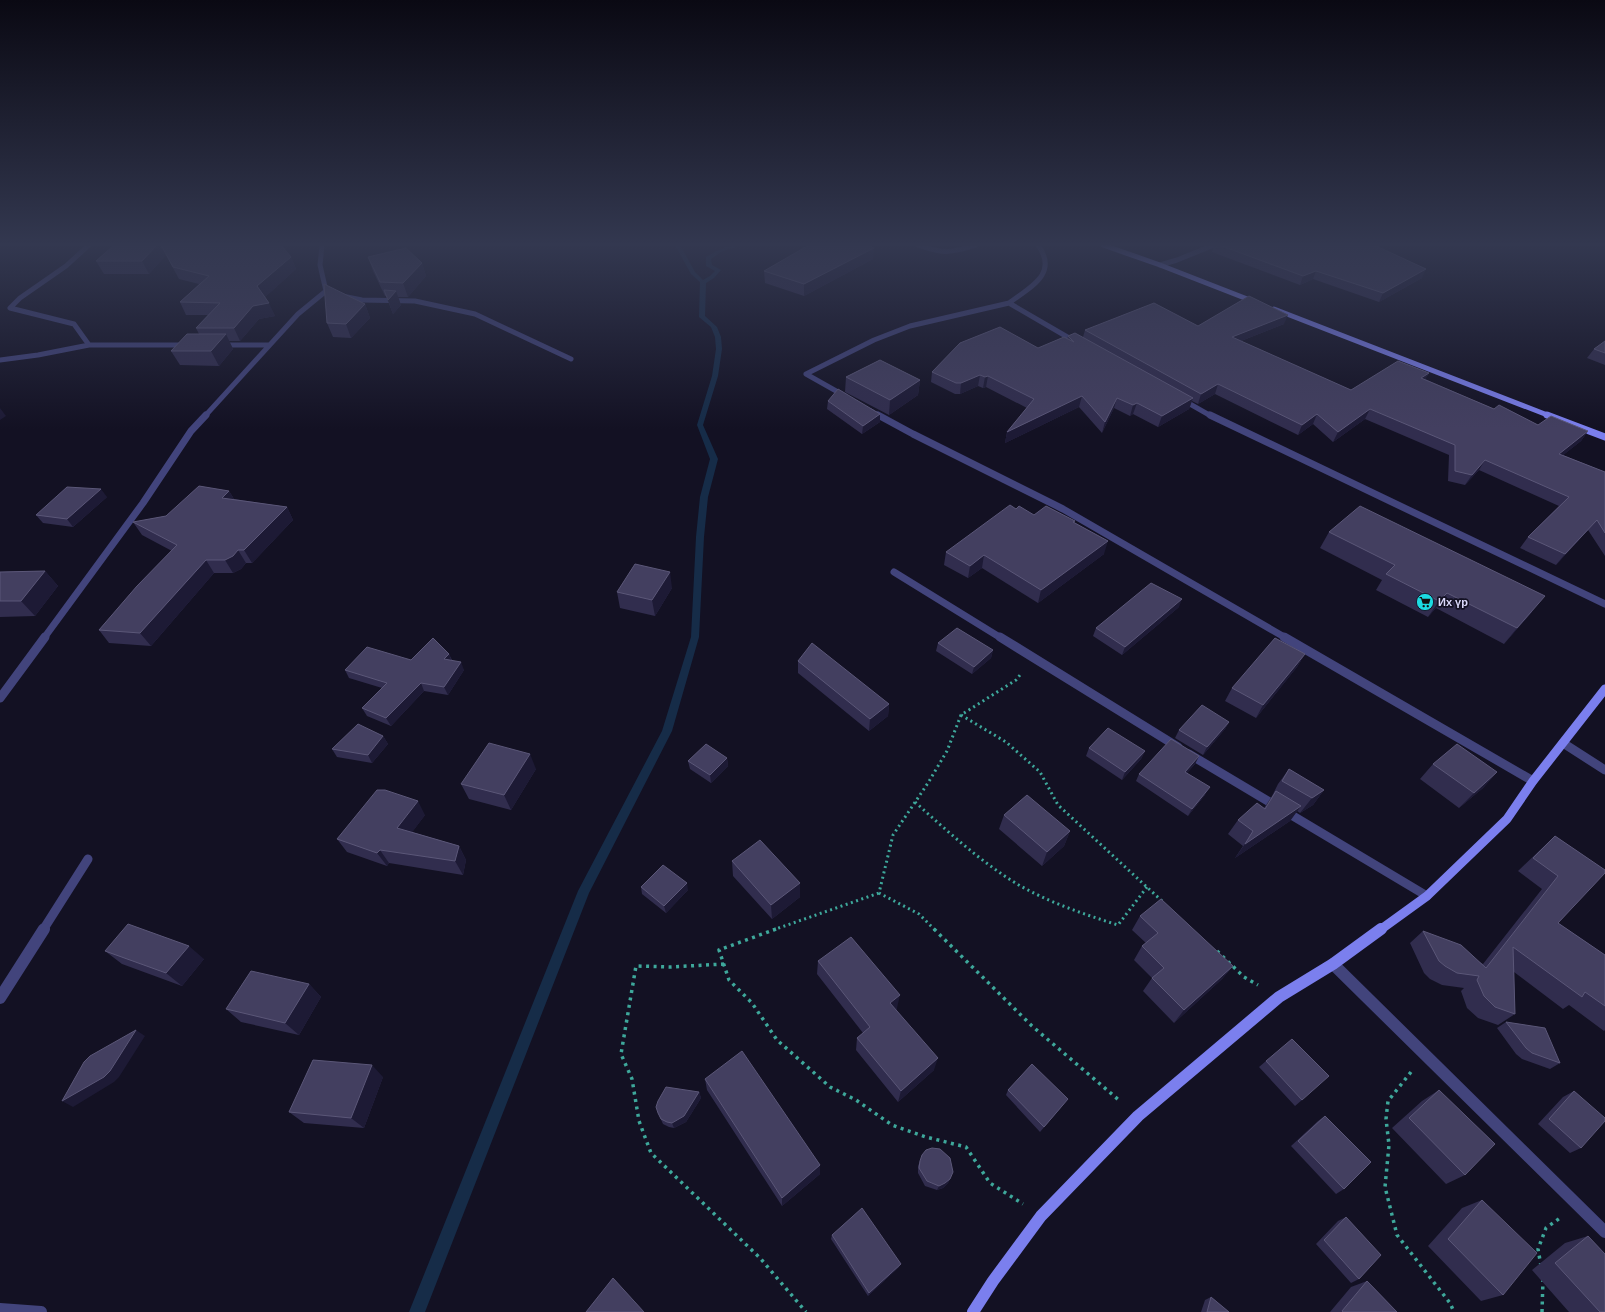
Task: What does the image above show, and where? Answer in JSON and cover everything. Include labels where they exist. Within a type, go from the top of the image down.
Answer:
[{"type":"street","points":[[12,306],[10,308],[74,324],[89,345]]},
{"type":"street","points":[[0,698],[143,503],[191,431],[268,345],[298,314],[310,306]]},
{"type":"street","points":[[439,306],[475,314],[571,359]]},
{"type":"street","points":[[853,400],[806,374],[874,340],[910,326],[995,306]]},
{"type":"street","points":[[1015,306],[1081,344]]},
{"type":"street","points":[[1267,306],[1605,437]]},
{"type":"street","points":[[0,360],[38,355],[89,345],[197,345]]},
{"type":"street","points":[[213,345],[268,345]]},
{"type":"street","points":[[1176,396],[1221,420],[1605,604]]},
{"type":"street","points":[[866,408],[913,434],[1063,509],[1533,781]]},
{"type":"street","points":[[894,572],[1033,659],[1427,896]]},
{"type":"street","points":[[973,1312],[1041,1216],[1138,1116],[1279,997],[1333,964],[1427,896],[1507,819],[1533,781],[1605,690]]},
{"type":"street","points":[[1563,744],[1605,770]]},
{"type":"street","points":[[0,998],[88,859]]},
{"type":"street","points":[[1333,964],[1605,1232]]},
{"type":"street","points":[[0,1309],[41,1312]]},
{"type":"path","points":[[879,893],[892,835],[947,751],[961,715],[982,700],[1016,680],[1033,659]]},
{"type":"path","points":[[961,715],[1006,742],[1040,772],[1058,805],[1167,906]]},
{"type":"path","points":[[915,802],[967,848],[1017,883],[1071,910],[1118,925],[1147,887]]},
{"type":"path","points":[[1041,1216],[990,1183],[966,1147],[926,1137],[892,1125],[856,1100],[830,1087],[777,1040],[752,1003],[729,980],[719,950],[879,893],[920,914],[1032,1026],[1138,1116]]},
{"type":"path","points":[[1211,946],[1244,977],[1279,997]]},
{"type":"path","points":[[724,964],[671,967],[636,966],[621,1054],[632,1079],[639,1122],[651,1153],[760,1258],[806,1312]]},
{"type":"path","points":[[1426,1055],[1402,1082],[1388,1101],[1386,1119],[1388,1145],[1385,1187],[1397,1235],[1450,1303],[1454,1312]]},
{"type":"path","points":[[1541,1269],[1538,1249],[1546,1228],[1579,1206]]},
{"type":"path","points":[[1542,1276],[1542,1312]]},
{"type":"building","points":[[217,306],[253,306],[234,328],[196,328]]},
{"type":"building","points":[[326,306],[363,306],[346,324],[327,323]]},
{"type":"building","points":[[1146,306],[1160,306],[1198,326],[1232,306],[1270,306],[1288,315],[1232,337],[1351,390],[1398,361],[1429,373],[1421,378],[1494,409],[1499,405],[1538,425],[1551,416],[1588,431],[1559,454],[1605,472],[1605,533],[1597,520],[1565,554],[1528,537],[1569,497],[1485,460],[1472,475],[1455,471],[1455,445],[1370,409],[1338,432],[1317,414],[1302,425],[1218,384],[1201,394],[1085,330]]},
{"type":"building","points":[[1000,327],[1038,348],[1064,337],[1074,342],[1068,336],[1075,333],[1193,398],[1162,416],[1137,403],[1133,405],[1117,398],[1105,422],[1082,396],[1007,432],[1034,399],[988,376],[985,377],[980,375],[961,383],[956,383],[932,372],[960,343]]},
{"type":"building","points":[[187,334],[226,334],[211,351],[171,351]]},
{"type":"building","points":[[1605,341],[1605,353],[1594,349]]},
{"type":"building","points":[[880,360],[920,380],[890,400],[846,377]]},
{"type":"building","points":[[838,389],[880,414],[863,426],[828,401]]},
{"type":"building","points":[[199,486],[229,491],[222,498],[287,507],[244,550],[238,550],[233,556],[225,560],[206,560],[140,633],[99,630],[137,586],[177,545],[133,522],[166,516]]},
{"type":"building","points":[[67,487],[101,489],[67,519],[36,515]]},
{"type":"building","points":[[1010,505],[1016,509],[1019,506],[1034,515],[1046,506],[1108,541],[1041,590],[984,555],[970,566],[946,552]]},
{"type":"building","points":[[1360,506],[1545,596],[1517,628],[1447,593],[1439,601],[1386,574],[1395,565],[1329,532]]},
{"type":"building","points":[[635,564],[670,572],[652,600],[617,592]]},
{"type":"building","points":[[45,571],[21,601],[0,601],[0,572]]},
{"type":"building","points":[[1151,583],[1182,599],[1125,647],[1096,628]]},
{"type":"building","points":[[957,628],[993,650],[974,667],[938,643]]},
{"type":"building","points":[[433,638],[449,654],[444,659],[461,662],[444,687],[421,683],[386,718],[362,708],[387,683],[345,670],[367,647],[411,660]]},
{"type":"building","points":[[1275,638],[1305,654],[1263,705],[1232,688]]},
{"type":"building","points":[[812,643],[889,704],[870,719],[798,661]]},
{"type":"building","points":[[1202,705],[1229,722],[1207,747],[1179,730]]},
{"type":"building","points":[[358,724],[383,736],[368,755],[332,749]]},
{"type":"building","points":[[1108,728],[1145,751],[1125,772],[1089,748]]},
{"type":"building","points":[[1171,739],[1199,756],[1185,772],[1210,787],[1192,809],[1139,774]]},
{"type":"building","points":[[489,743],[530,754],[504,795],[461,784]]},
{"type":"building","points":[[706,744],[727,758],[710,775],[688,761]]},
{"type":"building","points":[[1457,744],[1497,772],[1474,793],[1433,764]]},
{"type":"building","points":[[1289,769],[1324,790],[1312,798],[1282,781]]},
{"type":"building","points":[[377,790],[385,790],[418,801],[397,828],[459,846],[455,861],[380,850],[377,853],[337,839]]},
{"type":"building","points":[[1276,791],[1301,806],[1245,844],[1253,831],[1238,820],[1257,803],[1265,809]]},
{"type":"building","points":[[1027,795],[1070,831],[1047,852],[1004,815]]},
{"type":"building","points":[[1555,836],[1605,870],[1605,873],[1558,923],[1605,955],[1605,1006],[1585,992],[1582,997],[1513,947],[1515,1014],[1495,1007],[1484,996],[1477,980],[1479,976],[1457,973],[1439,961],[1423,931],[1461,945],[1486,968],[1558,876],[1533,858]]},
{"type":"building","points":[[760,840],[800,883],[771,905],[732,861]]},
{"type":"building","points":[[663,865],[687,883],[664,906],[641,887]]},
{"type":"building","points":[[1161,899],[1233,966],[1184,1010],[1152,978],[1164,968],[1142,946],[1158,933],[1140,916]]},
{"type":"building","points":[[128,924],[189,946],[166,973],[105,951]]},
{"type":"building","points":[[851,937],[900,995],[890,1003],[938,1058],[901,1091],[857,1038],[870,1027],[818,961]]},
{"type":"building","points":[[251,971],[309,984],[285,1023],[226,1009]]},
{"type":"building","points":[[1506,1022],[1545,1028],[1560,1063],[1532,1053],[1526,1048]]},
{"type":"building","points":[[136,1030],[110,1071],[104,1077],[62,1101],[84,1062],[90,1056]]},
{"type":"building","points":[[1292,1039],[1329,1076],[1302,1100],[1266,1061]]},
{"type":"building","points":[[742,1051],[820,1165],[782,1198],[705,1079]]},
{"type":"building","points":[[313,1060],[372,1065],[351,1118],[289,1112]]},
{"type":"building","points":[[1032,1064],[1068,1099],[1044,1127],[1008,1090]]},
{"type":"building","points":[[666,1087],[699,1092],[684,1116],[672,1123],[661,1119],[656,1107]]},
{"type":"building","points":[[1439,1090],[1495,1144],[1465,1175],[1409,1118]]},
{"type":"building","points":[[1574,1091],[1605,1118],[1605,1121],[1581,1148],[1549,1119]]},
{"type":"building","points":[[1325,1116],[1371,1162],[1344,1189],[1298,1141]]},
{"type":"building","points":[[932,1148],[940,1149],[950,1158],[953,1172],[950,1179],[939,1186],[927,1181],[919,1168],[922,1155],[926,1150]]},
{"type":"building","points":[[1482,1200],[1537,1253],[1503,1295],[1448,1239]]},
{"type":"building","points":[[862,1208],[901,1264],[869,1293],[832,1235]]},
{"type":"building","points":[[1346,1217],[1381,1255],[1359,1279],[1324,1240]]},
{"type":"building","points":[[1588,1236],[1605,1254],[1605,1312],[1600,1312],[1555,1263]]},
{"type":"building","points":[[613,1278],[644,1312],[586,1312]]},
{"type":"building","points":[[1367,1281],[1397,1312],[1342,1311]]},
{"type":"building","points":[[1211,1297],[1229,1312],[1207,1312]]},
{"type":"waterway","points":[[417,1312],[584,891],[667,731],[695,637],[700,537],[704,497],[714,459],[700,425],[712,390],[718,362],[719,349],[718,337],[714,327],[702,317],[702,306]]},
{"type":"place","name":"Их үр","points":[[1425,602]]}]
